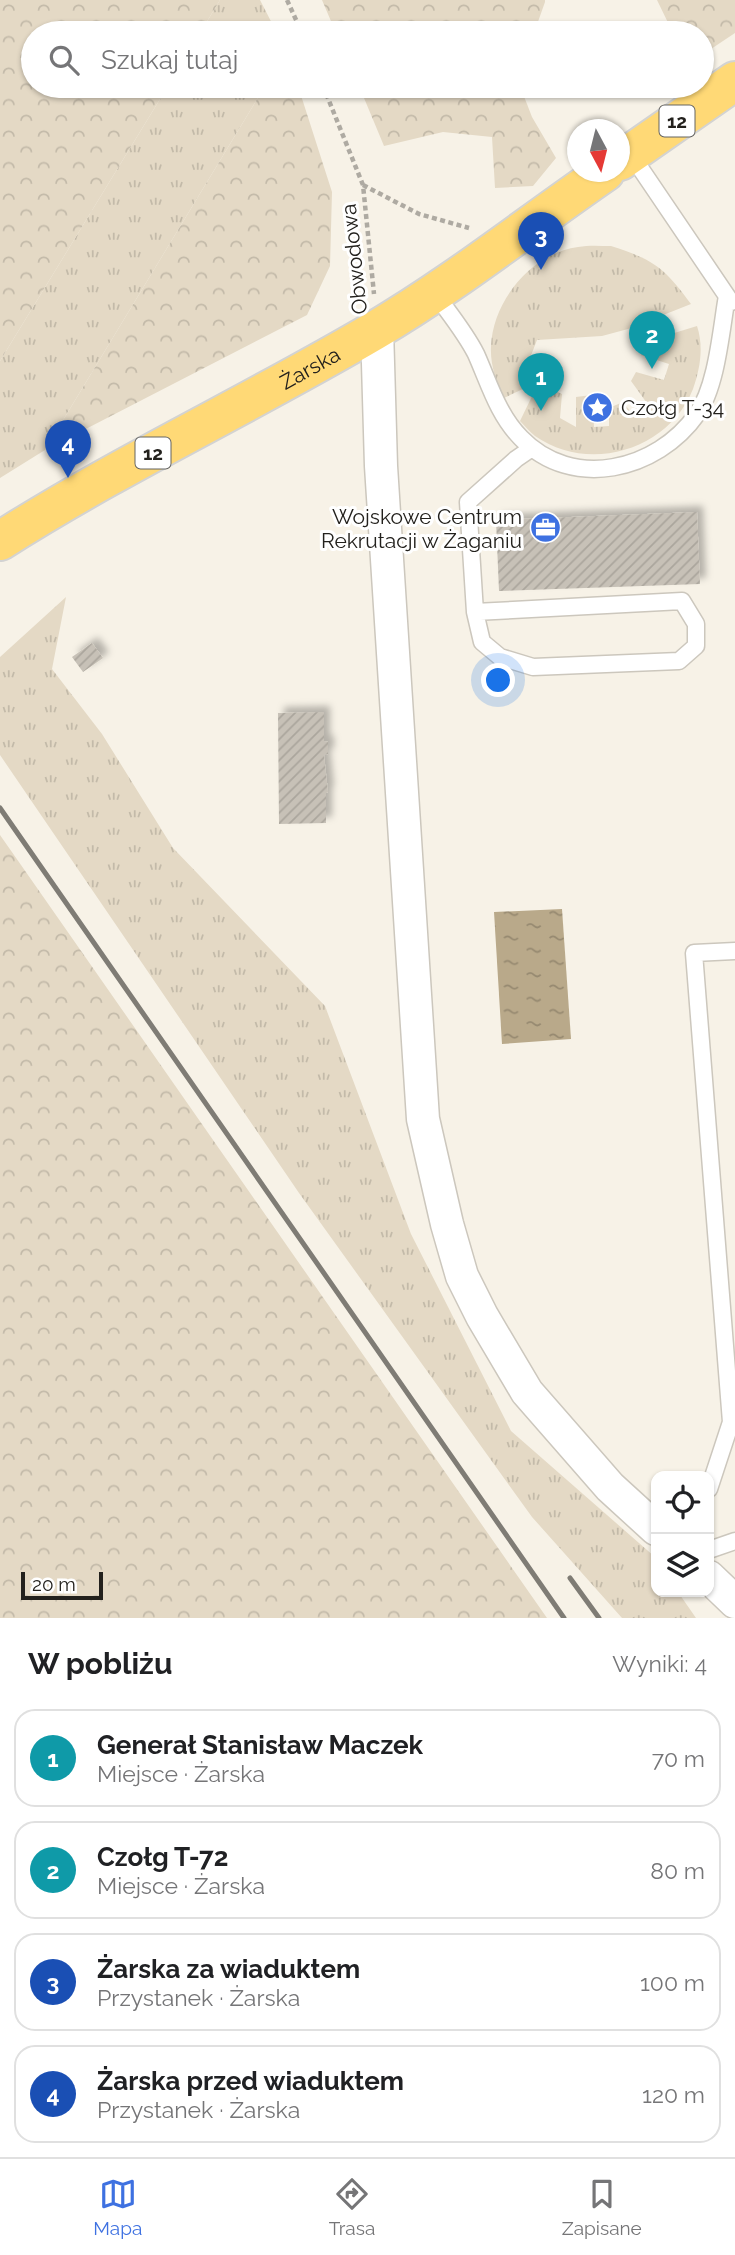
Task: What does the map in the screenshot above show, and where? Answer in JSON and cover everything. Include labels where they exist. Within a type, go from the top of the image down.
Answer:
[{"type":"main road","name":"Żarska","points":[[714,96],[735,81]]},
{"type":"main road","name":"Żarska","points":[[630,154],[710,98]]},
{"type":"main road","name":"Żarska","points":[[0,541],[82,491],[377,329],[590,182]]},
{"type":"street","points":[[377,329],[381,466],[423,1119],[462,1276],[488,1327],[527,1392],[610,1487],[651,1524]]},
{"type":"street","points":[[714,1582],[735,1602]]},
{"type":"lane","points":[[434,292],[475,352],[504,418],[532,448],[543,457],[566,467],[603,470],[637,461],[675,438],[698,413],[713,374],[731,302],[630,177]]},
{"type":"lane","points":[[475,612],[682,601],[696,624],[696,646],[679,661],[533,667],[500,657],[482,642],[475,612],[468,502],[532,448]]},
{"type":"lane","points":[[714,1475],[733,1424],[694,953],[735,951]]},
{"type":"lane","points":[[714,1548],[735,1541]]},
{"type":"path","points":[[287,0],[297,21]]},
{"type":"path","name":"Obwodowa","points":[[328,98],[363,185],[377,329]]},
{"type":"path","name":"Obwodowa","points":[[363,185],[419,215],[468,228],[482,226]]},
{"type":"green space","points":[[0,0],[220,0],[207,21],[21,21],[21,98],[161,98],[0,361]]},
{"type":"green space","points":[[220,0],[260,0],[271,21],[207,21]]},
{"type":"green space","points":[[322,0],[545,0],[538,21],[331,21]]},
{"type":"green space","points":[[657,0],[735,0],[735,33],[714,47],[714,21],[667,21]]},
{"type":"green space","points":[[161,98],[258,98],[45,450],[0,478],[0,361]]},
{"type":"green space","points":[[258,98],[302,98],[332,192],[330,266],[307,315],[45,450]]},
{"type":"green space","points":[[364,98],[525,98],[532,117],[556,158],[533,186],[495,188],[492,137],[443,132],[384,146]]},
{"type":"green space","points":[[611,246],[657,266],[691,304],[628,329],[602,336],[537,340],[525,371],[525,388],[504,398],[494,373],[491,346],[493,329],[507,296],[531,269],[561,251],[578,247]]},
{"type":"green space","points":[[697,326],[700,358],[693,389],[682,410],[666,427],[647,441],[625,450],[602,454],[579,453],[556,447],[535,436],[520,421],[535,390],[547,387],[562,394],[560,418],[576,427],[576,397],[592,395],[594,427],[609,426],[609,408],[623,402],[634,416],[649,406],[631,381],[636,372],[664,380],[669,364],[641,355],[645,342]]},
{"type":"green space","points":[[66,597],[52,669],[102,734],[173,848],[325,1006],[411,1234],[511,1431],[651,1554],[651,1597],[681,1597],[696,1618],[622,1618],[532,1517],[299,1193],[0,755],[0,657]]},
{"type":"green space","points":[[0,835],[21,865],[547,1618],[0,1618]]},
{"type":"water","points":[[562,909],[571,1039],[502,1044],[494,912]]},
{"type":"building","points":[[697,512],[700,584],[499,591],[496,520]]},
{"type":"building","points":[[92,643],[103,658],[83,672],[72,657]]},
{"type":"building","points":[[324,712],[324,741],[328,742],[328,754],[324,755],[328,792],[326,823],[279,824],[278,713]]},
{"type":"railway","points":[[0,808],[564,1618]]},
{"type":"railway","points":[[570,1578],[599,1618]]},
{"type":"place","name":"Żarska za wiaduktem","points":[[541,270]]},
{"type":"place","name":"Czołg T-72","points":[[652,369]]},
{"type":"place","name":"Czołg T-34","points":[[598,407]]},
{"type":"place","name":"Generał Stanisław Maczek","points":[[541,411]]},
{"type":"place","name":"Żarska przed wiaduktem","points":[[68,478]]},
{"type":"place","name":"Wojskowe Centrum Rekrutacji w Żaganiu","points":[[545,528]]}]
